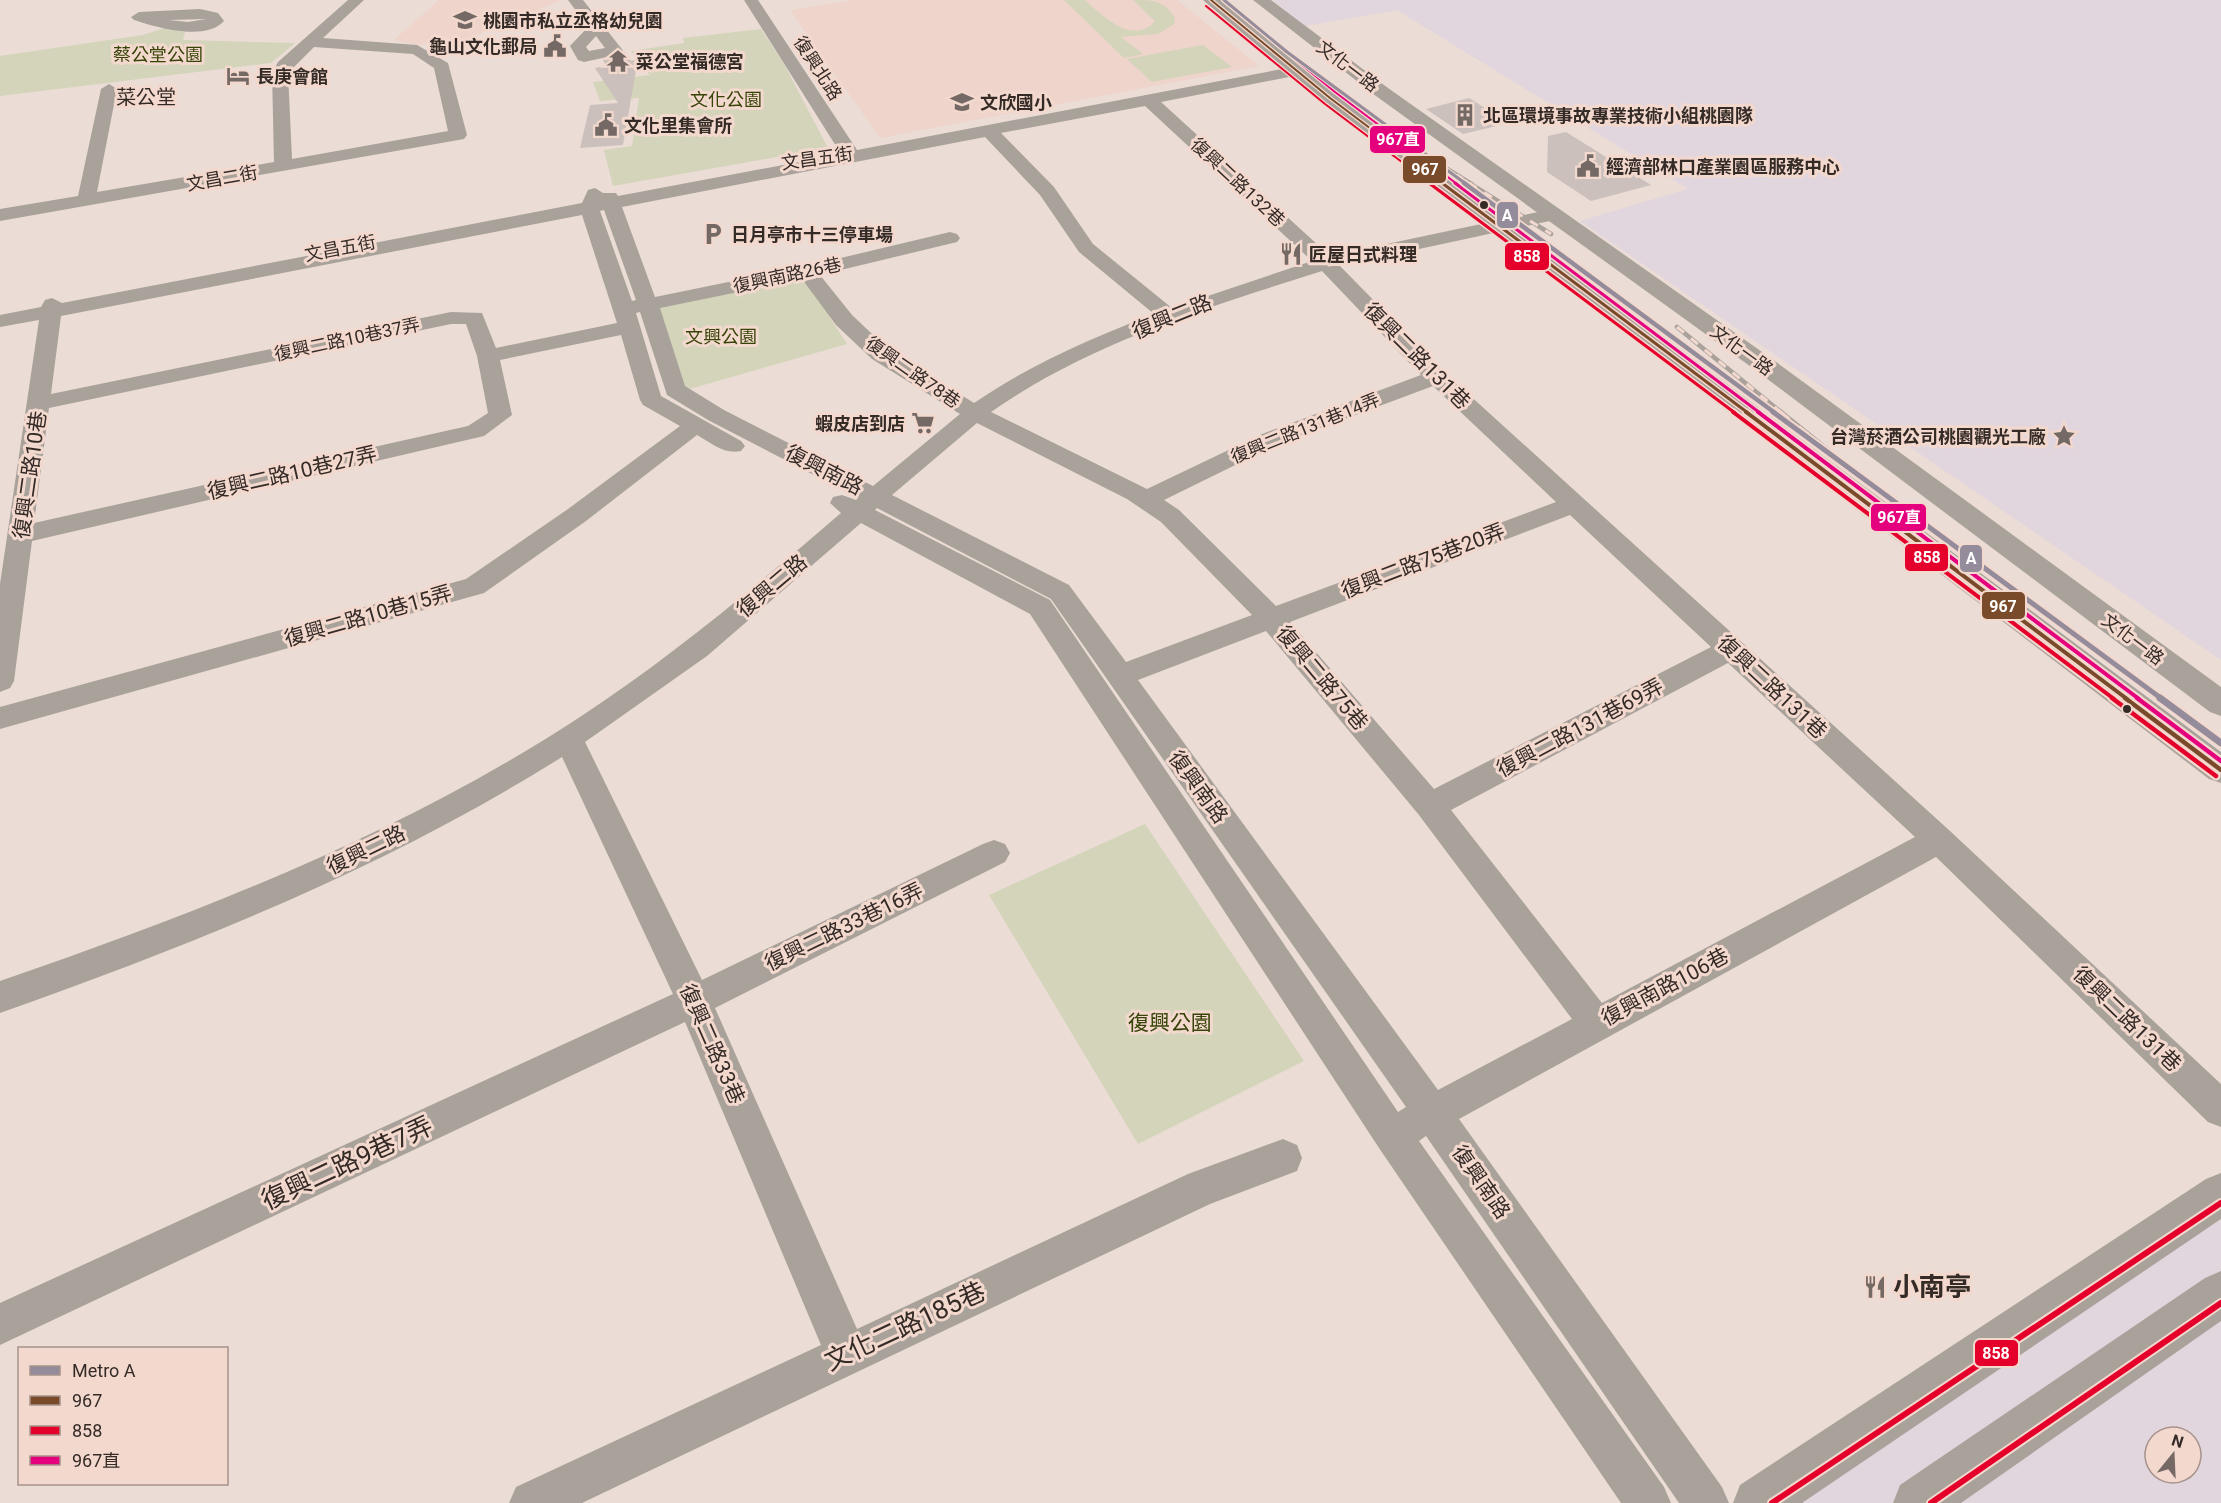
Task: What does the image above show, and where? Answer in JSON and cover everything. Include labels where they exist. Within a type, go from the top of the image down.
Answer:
[{"type":"street","points":[[139,0],[133,14],[139,17]]},
{"type":"street","points":[[283,167],[280,73],[284,65],[357,0]]},
{"type":"street","points":[[575,0],[596,28]]},
{"type":"street","name":"復興北路","points":[[751,0],[796,55]]},
{"type":"street","name":"復興北路","points":[[768,0],[796,55],[857,153]]},
{"type":"street","name":"文化一路","points":[[1211,0],[1298,71],[1501,226],[2221,770]]},
{"type":"street","name":"文化一路","points":[[1261,0],[1382,93],[1763,364],[2221,704]]},
{"type":"street","name":"文昌二街","points":[[0,215],[458,135],[442,66],[417,50],[310,42]]},
{"type":"street","name":"文昌五街","points":[[0,321],[52,308],[599,200],[857,153],[990,132],[1298,71]]},
{"type":"street","points":[[86,201],[109,88]]},
{"type":"street","name":"復興二路132巷","points":[[1149,100],[1326,263]]},
{"type":"street","points":[[990,132],[1047,191],[1086,248],[1169,316]]},
{"type":"street","name":"復興南路","points":[[599,200],[634,314],[651,400],[694,426],[867,504]]},
{"type":"street","name":"復興二路","points":[[0,997],[141,948],[266,897],[367,851],[543,756],[669,670],[791,571],[867,504],[976,414],[1000,395],[1032,377],[1169,316],[1326,263],[1552,215]]},
{"type":"street","name":"復興南路26巷","points":[[634,314],[950,238]]},
{"type":"street","name":"復興二路131巷","points":[[1326,263],[1436,377],[1939,840],[2221,1109]]},
{"type":"street","name":"復興二路78巷","points":[[807,272],[844,320],[880,354],[976,414]]},
{"type":"street","name":"文昌五街","points":[[0,313],[52,308]]},
{"type":"street","name":"復興二路10巷","points":[[0,681],[52,308]]},
{"type":"street","points":[[488,356],[634,314]]},
{"type":"street","name":"復興南路","points":[[634,314],[675,390],[867,504],[935,540],[1040,607],[1392,1135],[1648,1503]]},
{"type":"street","name":"復興二路10巷37弄","points":[[40,403],[451,318],[474,318],[488,356]]},
{"type":"street","name":"復興二路10巷27弄","points":[[21,535],[476,431],[500,415],[488,356]]},
{"type":"street","name":"復興二路131巷14弄","points":[[1145,500],[1270,439],[1436,377]]},
{"type":"street","name":"復興二路75巷","points":[[976,414],[1136,494],[1170,516],[1271,618],[1430,806],[1597,1024]]},
{"type":"street","name":"復興二路10巷15弄","points":[[0,718],[475,586],[577,515],[694,426]]},
{"type":"street","name":"復興二路75巷20弄","points":[[1119,676],[1575,504]]},
{"type":"street","name":"復興南路","points":[[935,540],[1060,592],[1706,1503]]},
{"type":"street","name":"復興二路131巷69弄","points":[[1430,806],[1731,649]]},
{"type":"street","name":"復興二路33巷","points":[[569,739],[694,1001],[846,1353]]},
{"type":"street","name":"復興南路106巷","points":[[1392,1135],[1939,840]]},
{"type":"street","name":"復興二路33巷16弄","points":[[694,1001],[994,853]]},
{"type":"street","name":"復興二路9巷7弄","points":[[0,1324],[694,1001]]},
{"type":"street","name":"文化二路185巷","points":[[532,1503],[580,1492],[846,1353],[1202,1188],[1283,1158]]},
{"type":"street","points":[[1758,1503],[2221,1194]]},
{"type":"street","points":[[1918,1503],[2221,1294]]},
{"type":"shaded area","name":"桃園市私立丞格幼兒園","points":[[439,0],[561,0],[463,41],[416,45],[394,40]]},
{"type":"shaded area","name":"文欣國小","points":[[855,0],[1177,0],[1259,66],[880,138],[790,10]]},
{"type":"shaded area","name":"台灣菸酒公司桃園觀光工廠","points":[[1273,0],[2221,0],[2221,660],[1580,221],[1688,189],[1397,10],[1305,26]]},
{"type":"shaded area","points":[[2221,1220],[2221,1503],[1758,1503]]},
{"type":"green space","points":[[1064,0],[1085,0],[1118,26],[1137,31],[1155,21],[1133,0],[1157,2],[1171,12],[1175,18],[1174,24],[1158,34],[1121,37],[1143,54],[1124,58]]},
{"type":"green space","name":"蔡公堂公園","points":[[165,28],[185,32],[183,40],[295,43],[271,63],[0,96],[0,56],[143,35]]},
{"type":"green space","name":"文化公園","points":[[761,29],[784,64],[828,148],[613,186],[604,150],[632,146],[639,98],[600,101],[593,82],[650,75],[631,51],[684,43],[683,38]]},
{"type":"green space","points":[[1203,45],[1232,67],[1152,82],[1127,59]]},
{"type":"green space","name":"文興公園","points":[[804,277],[847,344],[686,390],[659,306]]},
{"type":"green space","name":"復興公園","points":[[1145,824],[1304,1061],[1138,1144],[989,895]]},
{"type":"building","points":[[625,52],[631,61],[638,59],[623,145],[580,148],[590,105],[618,103],[595,68],[606,66],[603,60],[621,56]]},
{"type":"building","name":"北區環境事故專業技術小組桃園隊","points":[[1469,98],[1509,123],[1463,134],[1426,109]]},
{"type":"building","name":"經濟部林口產業園區服務中心","points":[[1566,132],[1651,185],[1591,201],[1547,172],[1548,136]]},
{"type":"railway","points":[[1443,166],[1472,184]]},
{"type":"railway","points":[[1469,183],[1551,234]]},
{"type":"railway","points":[[1677,327],[1782,413]]},
{"type":"railway","points":[[1780,412],[1837,458]]},
{"type":"metro line","name":"A","points":[[1224,0],[1287,52],[2221,743]]},
{"type":"transit line","name":"967","points":[[1211,0],[1330,98],[2221,770]]},
{"type":"transit line","name":"967直","points":[[1223,0],[1335,92],[2221,761]]},
{"type":"transit line","name":"858","points":[[1206,6],[1325,104],[2216,776]]},
{"type":"transit line","name":"858","points":[[1772,1503],[2221,1203]]},
{"type":"transit line","name":"858","points":[[1931,1503],[2221,1303]]},
{"type":"place","name":"桃園市私立丞格幼兒園","points":[[465,20]]},
{"type":"place","name":"龜山文化郵局","points":[[555,46]]},
{"type":"place","name":"菜公堂福德宮","points":[[618,61]]},
{"type":"place","name":"長庚會館","points":[[238,76]]},
{"type":"place","name":"文欣國小","points":[[962,102]]},
{"type":"place","name":"北區環境事故專業技術小組桃園隊","points":[[1465,115]]},
{"type":"place","name":"文化里集會所","points":[[606,125]]},
{"type":"place","name":"經濟部林口產業園區服務中心","points":[[1588,166]]},
{"type":"place","name":"日月亭市十三停車場","points":[[713,234]]},
{"type":"place","name":"匠屋日式料理","points":[[1291,254]]},
{"type":"place","name":"蝦皮店到店","points":[[923,423]]},
{"type":"place","name":"台灣菸酒公司桃園觀光工廠","points":[[2064,436]]},
{"type":"place","name":"小南亭","points":[[1875,1287]]},
{"type":"district","name":"菜公堂","points":[[146,97]]}]
